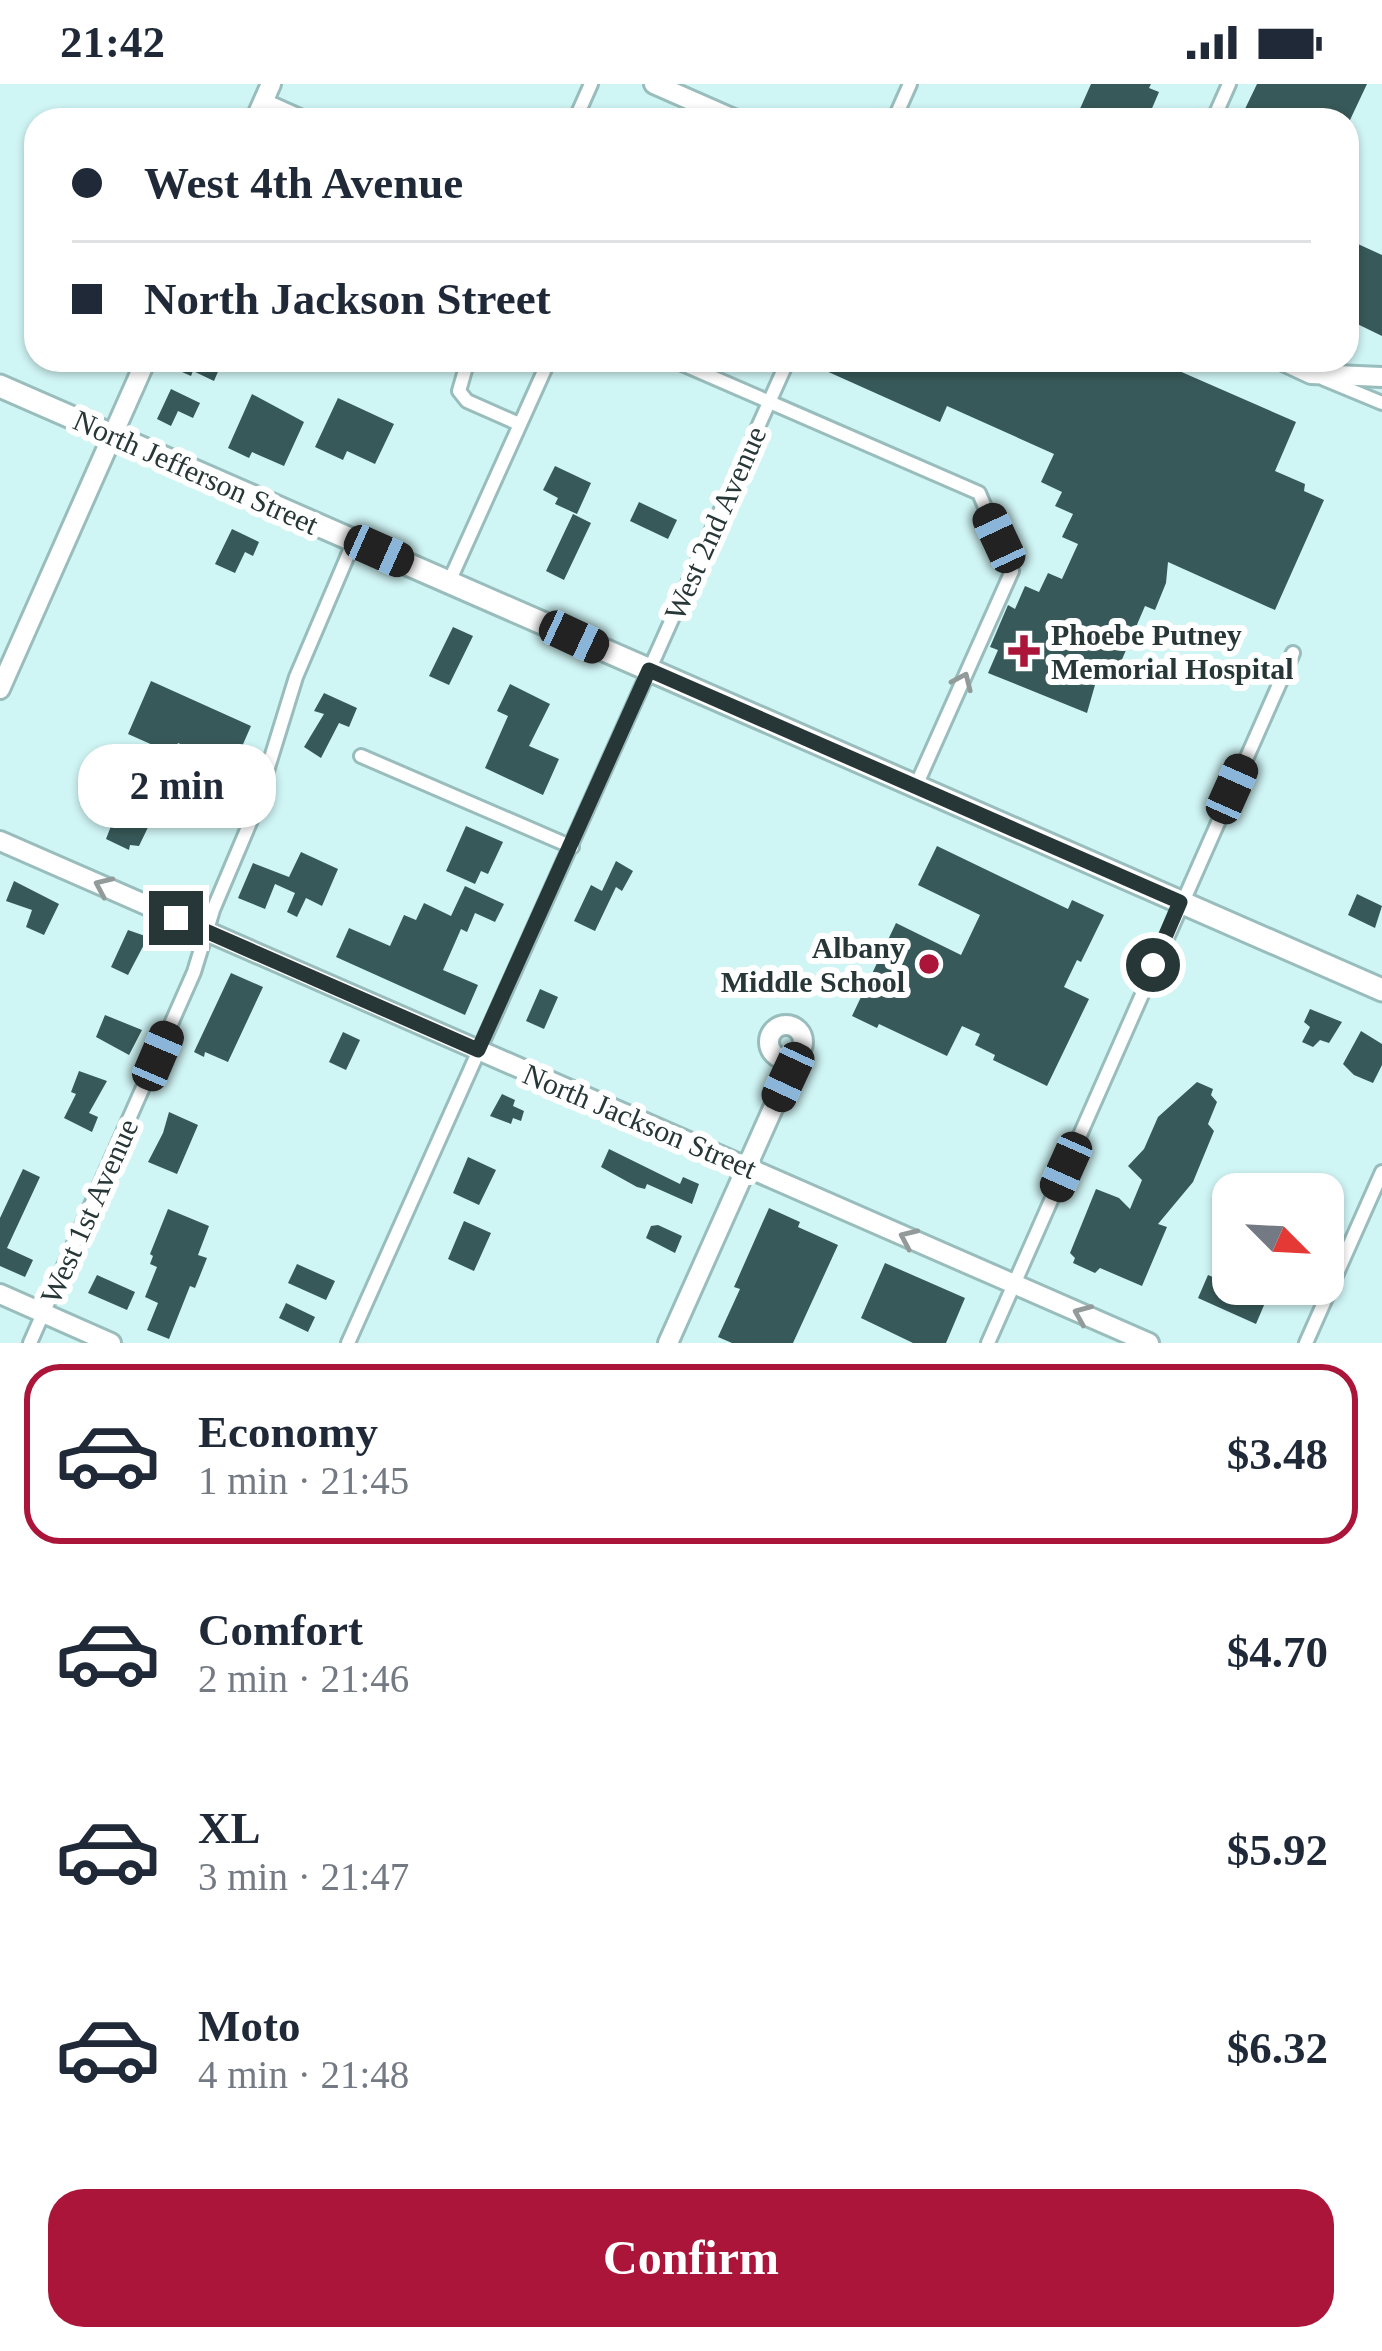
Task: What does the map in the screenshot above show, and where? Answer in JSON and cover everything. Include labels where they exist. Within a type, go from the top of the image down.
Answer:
[{"type":"main road","name":"North Jefferson Street","points":[[0,386],[1382,990]]},
{"type":"street","points":[[654,84],[675,88],[713,108]]},
{"type":"street","points":[[0,689],[141,372]]},
{"type":"street","points":[[465,372],[459,391],[467,401],[519,424]]},
{"type":"street","points":[[449,582],[543,372]]},
{"type":"street","points":[[700,372],[979,494],[1012,571],[915,788]]},
{"type":"street","name":"West 2nd Avenue","points":[[348,1343],[783,372]]},
{"type":"street","points":[[1307,372],[1382,403]]},
{"type":"street","points":[[1311,374],[1382,377]]},
{"type":"street","name":"West 1st Avenue","points":[[30,1343],[194,972],[254,813],[296,677],[354,541]]},
{"type":"street","points":[[988,1343],[1293,653]]},
{"type":"street","points":[[361,757],[572,847]]},
{"type":"street","name":"North Jackson Street","points":[[0,841],[1149,1343]]},
{"type":"street","points":[[668,1343],[788,1077],[788,1059]]},
{"type":"street","points":[[1306,1343],[1382,1172]]},
{"type":"street","points":[[0,1294],[111,1343]]},
{"type":"building","points":[[1091,84],[1151,84],[1149,88],[1159,92],[1152,108],[1080,108]]},
{"type":"building","points":[[1257,84],[1367,84],[1356,108],[1245,108]]},
{"type":"building","points":[[1359,244],[1382,255],[1382,336],[1359,325]]},
{"type":"building","points":[[195,372],[218,372],[214,381]]},
{"type":"building","name":"Phoebe Putney Memorial Hospital","points":[[828,372],[1181,372],[1296,422],[1275,471],[1305,484],[1304,491],[1324,500],[1275,610],[1168,562],[1155,610],[1145,606],[1114,678],[1099,671],[1087,713],[988,673],[998,650],[990,647],[1008,605],[1015,609],[1025,586],[1039,592],[1048,573],[1062,579],[1078,544],[1062,537],[1073,514],[1055,506],[1062,492],[1041,482],[1054,454],[947,406],[940,422]]},
{"type":"building","points":[[171,389],[200,403],[193,418],[178,411],[171,426],[157,419]]},
{"type":"building","points":[[252,394],[304,422],[284,466],[228,448]]},
{"type":"building","points":[[338,398],[394,424],[375,464],[347,451],[343,460],[315,447]]},
{"type":"building","points":[[555,466],[591,483],[577,514],[555,504],[558,498],[543,490]]},
{"type":"building","points":[[639,502],[677,520],[668,539],[630,521]]},
{"type":"building","points":[[573,514],[591,523],[564,580],[546,571]]},
{"type":"building","points":[[232,529],[259,542],[253,556],[245,552],[235,573],[215,564]]},
{"type":"building","points":[[453,627],[473,636],[449,685],[429,676]]},
{"type":"building","points":[[151,681],[251,726],[233,767],[178,743],[173,754],[128,734]]},
{"type":"building","points":[[510,684],[550,704],[529,746],[559,759],[543,795],[485,768],[508,716],[497,711]]},
{"type":"building","points":[[324,693],[357,708],[349,727],[339,723],[321,758],[304,747],[324,714],[314,711]]},
{"type":"building","points":[[126,809],[152,819],[139,846],[130,845],[129,850],[106,839]]},
{"type":"building","points":[[466,826],[503,842],[488,874],[481,871],[475,884],[446,871]]},
{"type":"building","name":"Albany Middle School","points":[[937,846],[1068,909],[1072,900],[1104,915],[1064,987],[1089,999],[1047,1086],[993,1060],[995,1055],[975,1045],[980,1034],[962,1026],[947,1056],[852,1016],[896,923],[961,955],[980,915],[918,885]]},
{"type":"building","points":[[301,852],[338,869],[322,906],[306,898],[297,917],[287,912],[295,893],[275,884],[265,909],[238,898],[253,863],[289,877]]},
{"type":"building","points":[[616,861],[633,871],[622,891],[616,887],[595,931],[574,921],[591,885],[602,891]]},
{"type":"building","points":[[14,881],[59,904],[44,935],[26,927],[32,910],[6,901]]},
{"type":"building","points":[[465,886],[504,904],[495,922],[475,913],[467,932],[461,929],[443,970],[478,985],[465,1015],[336,957],[349,928],[390,946],[404,915],[416,920],[424,903],[451,916]]},
{"type":"building","points":[[1357,894],[1382,906],[1375,928],[1348,915]]},
{"type":"building","points":[[128,930],[148,937],[128,975],[111,967]]},
{"type":"building","points":[[231,973],[263,987],[228,1062],[194,1052]]},
{"type":"building","points":[[540,989],[558,997],[544,1029],[526,1021]]},
{"type":"building","points":[[1310,1009],[1342,1022],[1329,1043],[1320,1040],[1313,1047],[1302,1042],[1310,1027],[1304,1022]]},
{"type":"building","points":[[105,1015],[142,1030],[129,1055],[96,1037]]},
{"type":"building","points":[[1361,1031],[1382,1044],[1382,1065],[1373,1083],[1343,1064]]},
{"type":"building","points":[[343,1032],[360,1040],[346,1070],[329,1062]]},
{"type":"building","points":[[79,1071],[107,1081],[89,1113],[98,1117],[92,1132],[64,1118],[76,1094],[71,1092]]},
{"type":"building","points":[[1197,1082],[1213,1089],[1211,1095],[1217,1102],[1208,1124],[1214,1131],[1193,1182],[1158,1224],[1167,1227],[1142,1286],[1100,1268],[1095,1273],[1073,1263],[1070,1253],[1096,1189],[1119,1198],[1130,1209],[1142,1180],[1128,1166],[1144,1149],[1158,1117]]},
{"type":"building","points":[[502,1094],[524,1111],[521,1121],[513,1118],[511,1124],[490,1116]]},
{"type":"building","points":[[169,1112],[198,1125],[177,1174],[148,1162]]},
{"type":"building","points":[[609,1149],[680,1184],[683,1177],[699,1184],[692,1204],[647,1184],[645,1189],[637,1187],[601,1167]]},
{"type":"building","points":[[468,1157],[496,1170],[479,1205],[453,1193]]},
{"type":"building","points":[[23,1169],[40,1177],[7,1248],[33,1260],[25,1277],[0,1266],[0,1218]]},
{"type":"building","points":[[769,1208],[838,1245],[793,1343],[732,1343],[718,1337]]},
{"type":"building","points":[[168,1209],[209,1226],[198,1255],[207,1258],[169,1339],[147,1330],[158,1303],[145,1297],[157,1267],[150,1264],[150,1254]]},
{"type":"building","points":[[464,1221],[491,1233],[474,1271],[448,1259]]},
{"type":"building","points":[[651,1226],[682,1236],[675,1253],[646,1238]]},
{"type":"building","points":[[885,1263],[965,1298],[946,1343],[913,1343],[861,1318]]},
{"type":"building","points":[[297,1264],[335,1281],[326,1300],[288,1283]]},
{"type":"building","points":[[97,1275],[135,1292],[127,1310],[88,1293]]},
{"type":"building","points":[[1208,1275],[1212,1277],[1212,1304],[1198,1298]]},
{"type":"building","points":[[286,1303],[315,1317],[308,1332],[279,1318]]},
{"type":"building","points":[[1214,1305],[1264,1305],[1256,1324]]},
{"type":"place","name":"Phoebe Putney Memorial Hospital","points":[[1024,651]]},
{"type":"place","name":"Albany Middle School","points":[[929,964]]},
{"type":"route","points":[[176,918],[478,1050],[496,1019],[649,670],[1180,902],[1153,965]]}]
